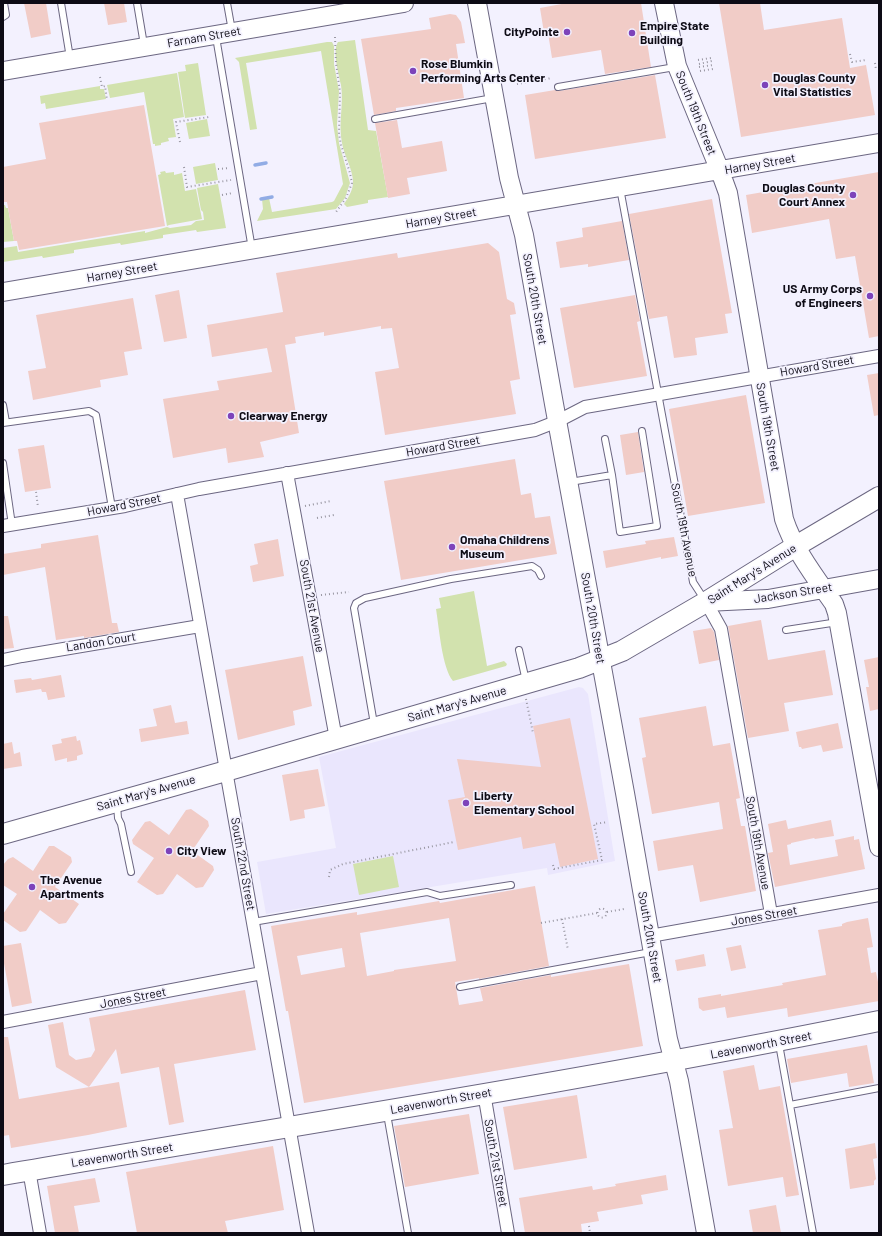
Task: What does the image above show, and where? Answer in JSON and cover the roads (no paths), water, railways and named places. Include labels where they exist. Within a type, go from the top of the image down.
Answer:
[{"type":"main road","name":"Farnam Street","points":[[3,71],[404,3]]},
{"type":"main road","name":"South 20th Street","points":[[477,3],[509,178],[524,235],[668,1039],[679,1081],[706,1233]]},
{"type":"main road","name":"South 19th Street","points":[[664,3],[677,66],[728,193],[784,516],[788,530],[796,546],[834,604],[839,621],[879,847]]},
{"type":"main road","name":"Harney Street","points":[[3,292],[517,206],[879,143]]},
{"type":"main road","name":"Saint Mary's Avenue","points":[[3,834],[374,728],[526,691],[622,651],[879,497]]},
{"type":"main road","name":"Jackson Street","points":[[706,602],[768,599],[879,579]]},
{"type":"main road","name":"Leavenworth Street","points":[[3,1175],[779,1042],[879,1021]]},
{"type":"street","name":"Howard Street","points":[[8,526],[112,508],[176,494],[535,430],[558,421],[585,407],[879,356]]},
{"type":"street","name":"South 21st Avenue","points":[[288,474],[336,739]]},
{"type":"street","name":"South 22nd Street","points":[[176,494],[308,1233]]},
{"type":"street","name":"South 19th Avenue","points":[[706,602],[721,629],[771,914]]},
{"type":"street","name":"Landon Court","points":[[3,660],[29,654],[200,626]]},
{"type":"street","name":"Jones Street","points":[[651,944],[771,914],[879,895]]},
{"type":"street","name":"Jones Street","points":[[3,1022],[262,973]]},
{"type":"street","name":"South 21st Street","points":[[484,1093],[508,1233]]},
{"type":"street","points":[[29,1170],[40,1233]]},
{"type":"lane","points":[[3,17],[6,15],[4,3]]},
{"type":"lane","points":[[61,3],[70,60]]},
{"type":"lane","points":[[137,3],[145,47]]},
{"type":"lane","points":[[227,3],[224,33],[252,250]]},
{"type":"lane","points":[[558,87],[677,66]]},
{"type":"lane","points":[[375,119],[494,98]]},
{"type":"lane","name":"South 19th Avenue","points":[[620,188],[693,582],[706,602]]},
{"type":"lane","points":[[3,405],[5,423],[89,411],[96,415],[112,508]]},
{"type":"lane","points":[[605,440],[612,475],[620,532],[657,526],[642,431]]},
{"type":"lane","points":[[3,463],[8,526]]},
{"type":"lane","points":[[569,482],[612,475]]},
{"type":"lane","points":[[374,728],[354,608],[356,602],[365,598],[444,581],[532,566],[538,570],[541,576]]},
{"type":"lane","points":[[786,630],[839,621]]},
{"type":"lane","points":[[519,650],[526,691]]},
{"type":"lane","points":[[117,802],[118,818],[121,824],[131,872]]},
{"type":"lane","points":[[253,922],[427,892],[440,896],[511,885]]},
{"type":"lane","points":[[460,987],[651,944]]},
{"type":"lane","points":[[779,1042],[813,1233]]},
{"type":"lane","points":[[790,1105],[879,1088]]},
{"type":"lane","points":[[387,1110],[408,1233]]},
{"type":"waterway","points":[[255,165],[266,163]]},
{"type":"waterway","points":[[261,199],[272,197]]},
{"type":"place","name":"CityPointe","points":[[567,32]]},
{"type":"place","name":"Empire State Building","points":[[632,33]]},
{"type":"place","name":"Rose Blumkin Performing Arts Center","points":[[413,71]]},
{"type":"place","name":"Douglas County Vital Statistics","points":[[765,85]]},
{"type":"place","name":"Douglas County Court Annex","points":[[853,195]]},
{"type":"place","name":"US Army Corps of Engineers","points":[[870,296]]},
{"type":"place","name":"Clearway Energy","points":[[231,416]]},
{"type":"place","name":"Omaha Childrens Museum","points":[[452,547]]},
{"type":"place","name":"Liberty Elementary School","points":[[466,803]]},
{"type":"place","name":"City View","points":[[169,851]]},
{"type":"place","name":"The Avenue Apartments","points":[[32,887]]}]
